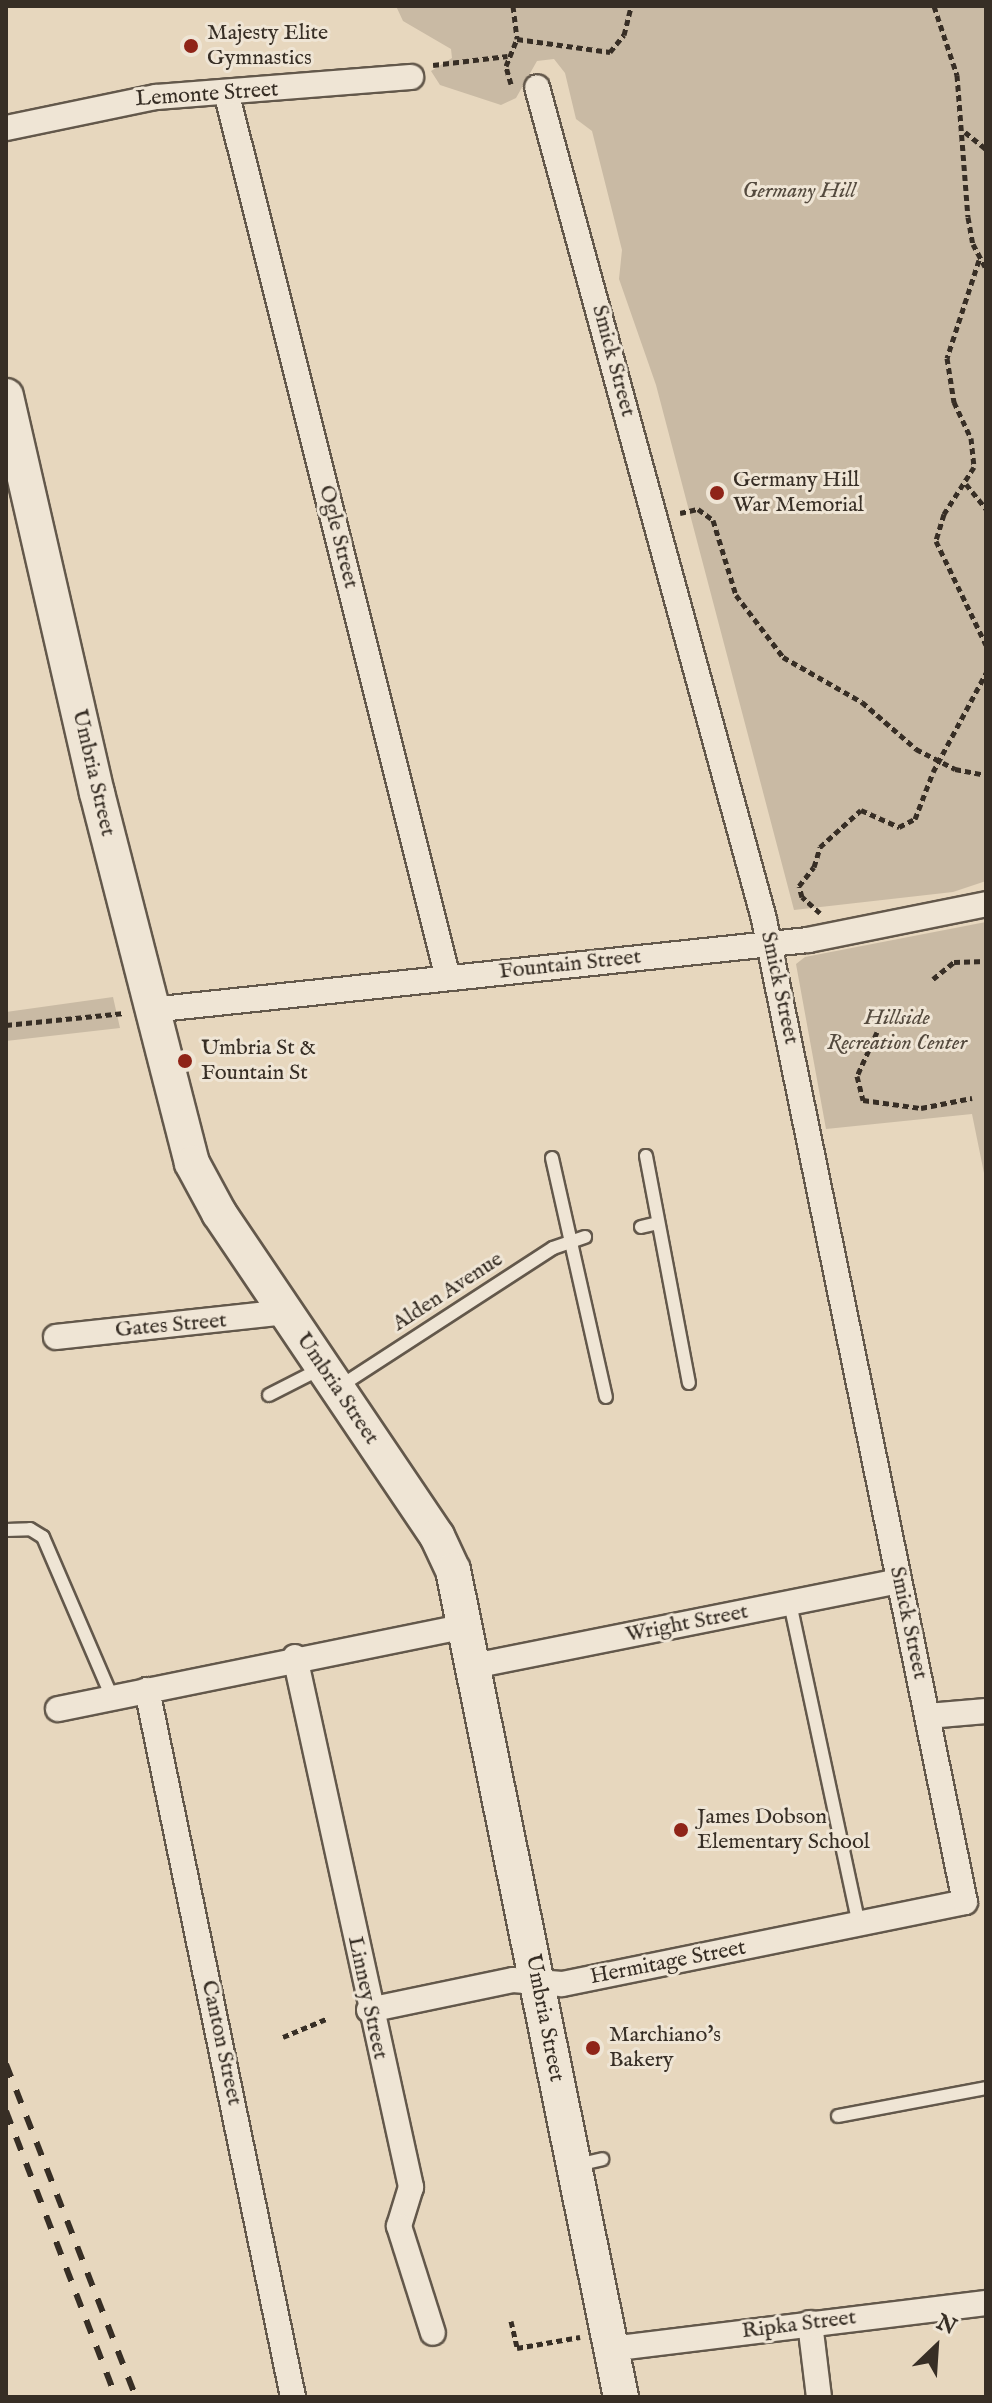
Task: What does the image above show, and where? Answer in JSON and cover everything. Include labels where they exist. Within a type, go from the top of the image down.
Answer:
[{"type":"main road","name":"Umbria Street","points":[[6,396],[151,1010],[192,1163],[286,1312],[446,1553],[466,1626],[537,1982],[588,2162],[597,2343],[621,2397]]},
{"type":"street","name":"Lemonte Street","points":[[6,128],[156,97],[227,95],[411,77]]},
{"type":"street","name":"Smick Street","points":[[525,88],[656,518],[770,944],[965,1902]]},
{"type":"street","name":"Ogle Street","points":[[227,95],[448,978]]},
{"type":"street","name":"Fountain Street","points":[[151,1010],[770,944],[986,904]]},
{"type":"street","name":"Gates Street","points":[[56,1337],[286,1312]]},
{"type":"street","name":"Wright Street","points":[[474,1666],[899,1581]]},
{"type":"street","points":[[58,1709],[295,1657],[466,1626]]},
{"type":"street","name":"Linney Street","points":[[295,1657],[369,2010],[411,2187],[399,2226],[433,2333]]},
{"type":"street","name":"Canton Street","points":[[147,1690],[293,2397]]},
{"type":"street","points":[[928,1716],[986,1711]]},
{"type":"street","name":"Hermitage Street","points":[[369,2010],[513,1980],[562,1984],[965,1902]]},
{"type":"street","name":"Ripka Street","points":[[597,2343],[986,2303]]},
{"type":"street","points":[[810,2323],[819,2397]]},
{"type":"lane","points":[[646,1156],[689,1383]]},
{"type":"lane","points":[[552,1158],[606,1397]]},
{"type":"lane","points":[[641,1227],[658,1223]]},
{"type":"lane","name":"Alden Avenue","points":[[269,1395],[329,1378],[571,1241],[585,1237]]},
{"type":"lane","points":[[6,1530],[30,1529],[43,1537],[112,1697]]},
{"type":"lane","points":[[790,1603],[859,1925]]},
{"type":"lane","points":[[838,2116],[986,2088]]},
{"type":"path","points":[[507,56],[517,39],[513,6]]},
{"type":"path","points":[[517,39],[610,52],[624,35],[631,6]]},
{"type":"path","points":[[934,6],[957,75],[964,132],[968,217],[979,260],[986,268]]},
{"type":"path","points":[[411,77],[427,65],[507,56]]},
{"type":"path","points":[[507,56],[525,88]]},
{"type":"path","points":[[964,132],[986,149]]},
{"type":"path","points":[[979,260],[947,358],[954,402],[976,456],[966,484],[944,514],[936,541],[986,645]]},
{"type":"path","points":[[966,484],[986,509]]},
{"type":"path","points":[[656,518],[706,511],[736,595],[768,641],[800,671],[862,702],[916,749],[939,761],[986,775]]},
{"type":"path","points":[[819,916],[818,907],[802,897],[799,886],[814,867],[820,847],[861,810],[899,827],[915,819],[939,761],[986,673]]},
{"type":"path","points":[[933,979],[954,962],[986,961]]},
{"type":"path","points":[[6,1025],[115,1014]]},
{"type":"path","points":[[877,1032],[857,1076],[863,1100],[912,1108],[972,1098]]},
{"type":"path","points":[[283,2037],[326,2019]]},
{"type":"path","points":[[511,2321],[517,2348],[597,2343]]},
{"type":"green space","name":"Germany Hill","points":[[396,6],[986,6],[986,881],[953,892],[794,910],[656,385],[619,279],[622,250],[592,131],[576,119],[565,73],[554,59],[537,61],[516,98],[501,105],[440,85],[431,71],[452,58],[451,49],[403,21]]},
{"type":"green space","name":"Hillside Recreation Center","points":[[986,922],[986,1183],[972,1114],[826,1129],[796,964],[805,957]]},
{"type":"green space","points":[[113,997],[120,1028],[6,1041],[6,1012]]},
{"type":"railway","points":[[6,2064],[136,2397]]},
{"type":"railway","points":[[6,2111],[116,2397]]},
{"type":"place","name":"Majesty Elite Gymnastics","points":[[191,46]]},
{"type":"place","name":"Germany Hill War Memorial","points":[[717,493]]},
{"type":"place","name":"Umbria St & Fountain St","points":[[185,1061]]},
{"type":"place","name":"James Dobson Elementary School","points":[[681,1830]]},
{"type":"place","name":"Marchiano's Bakery","points":[[593,2048]]}]
